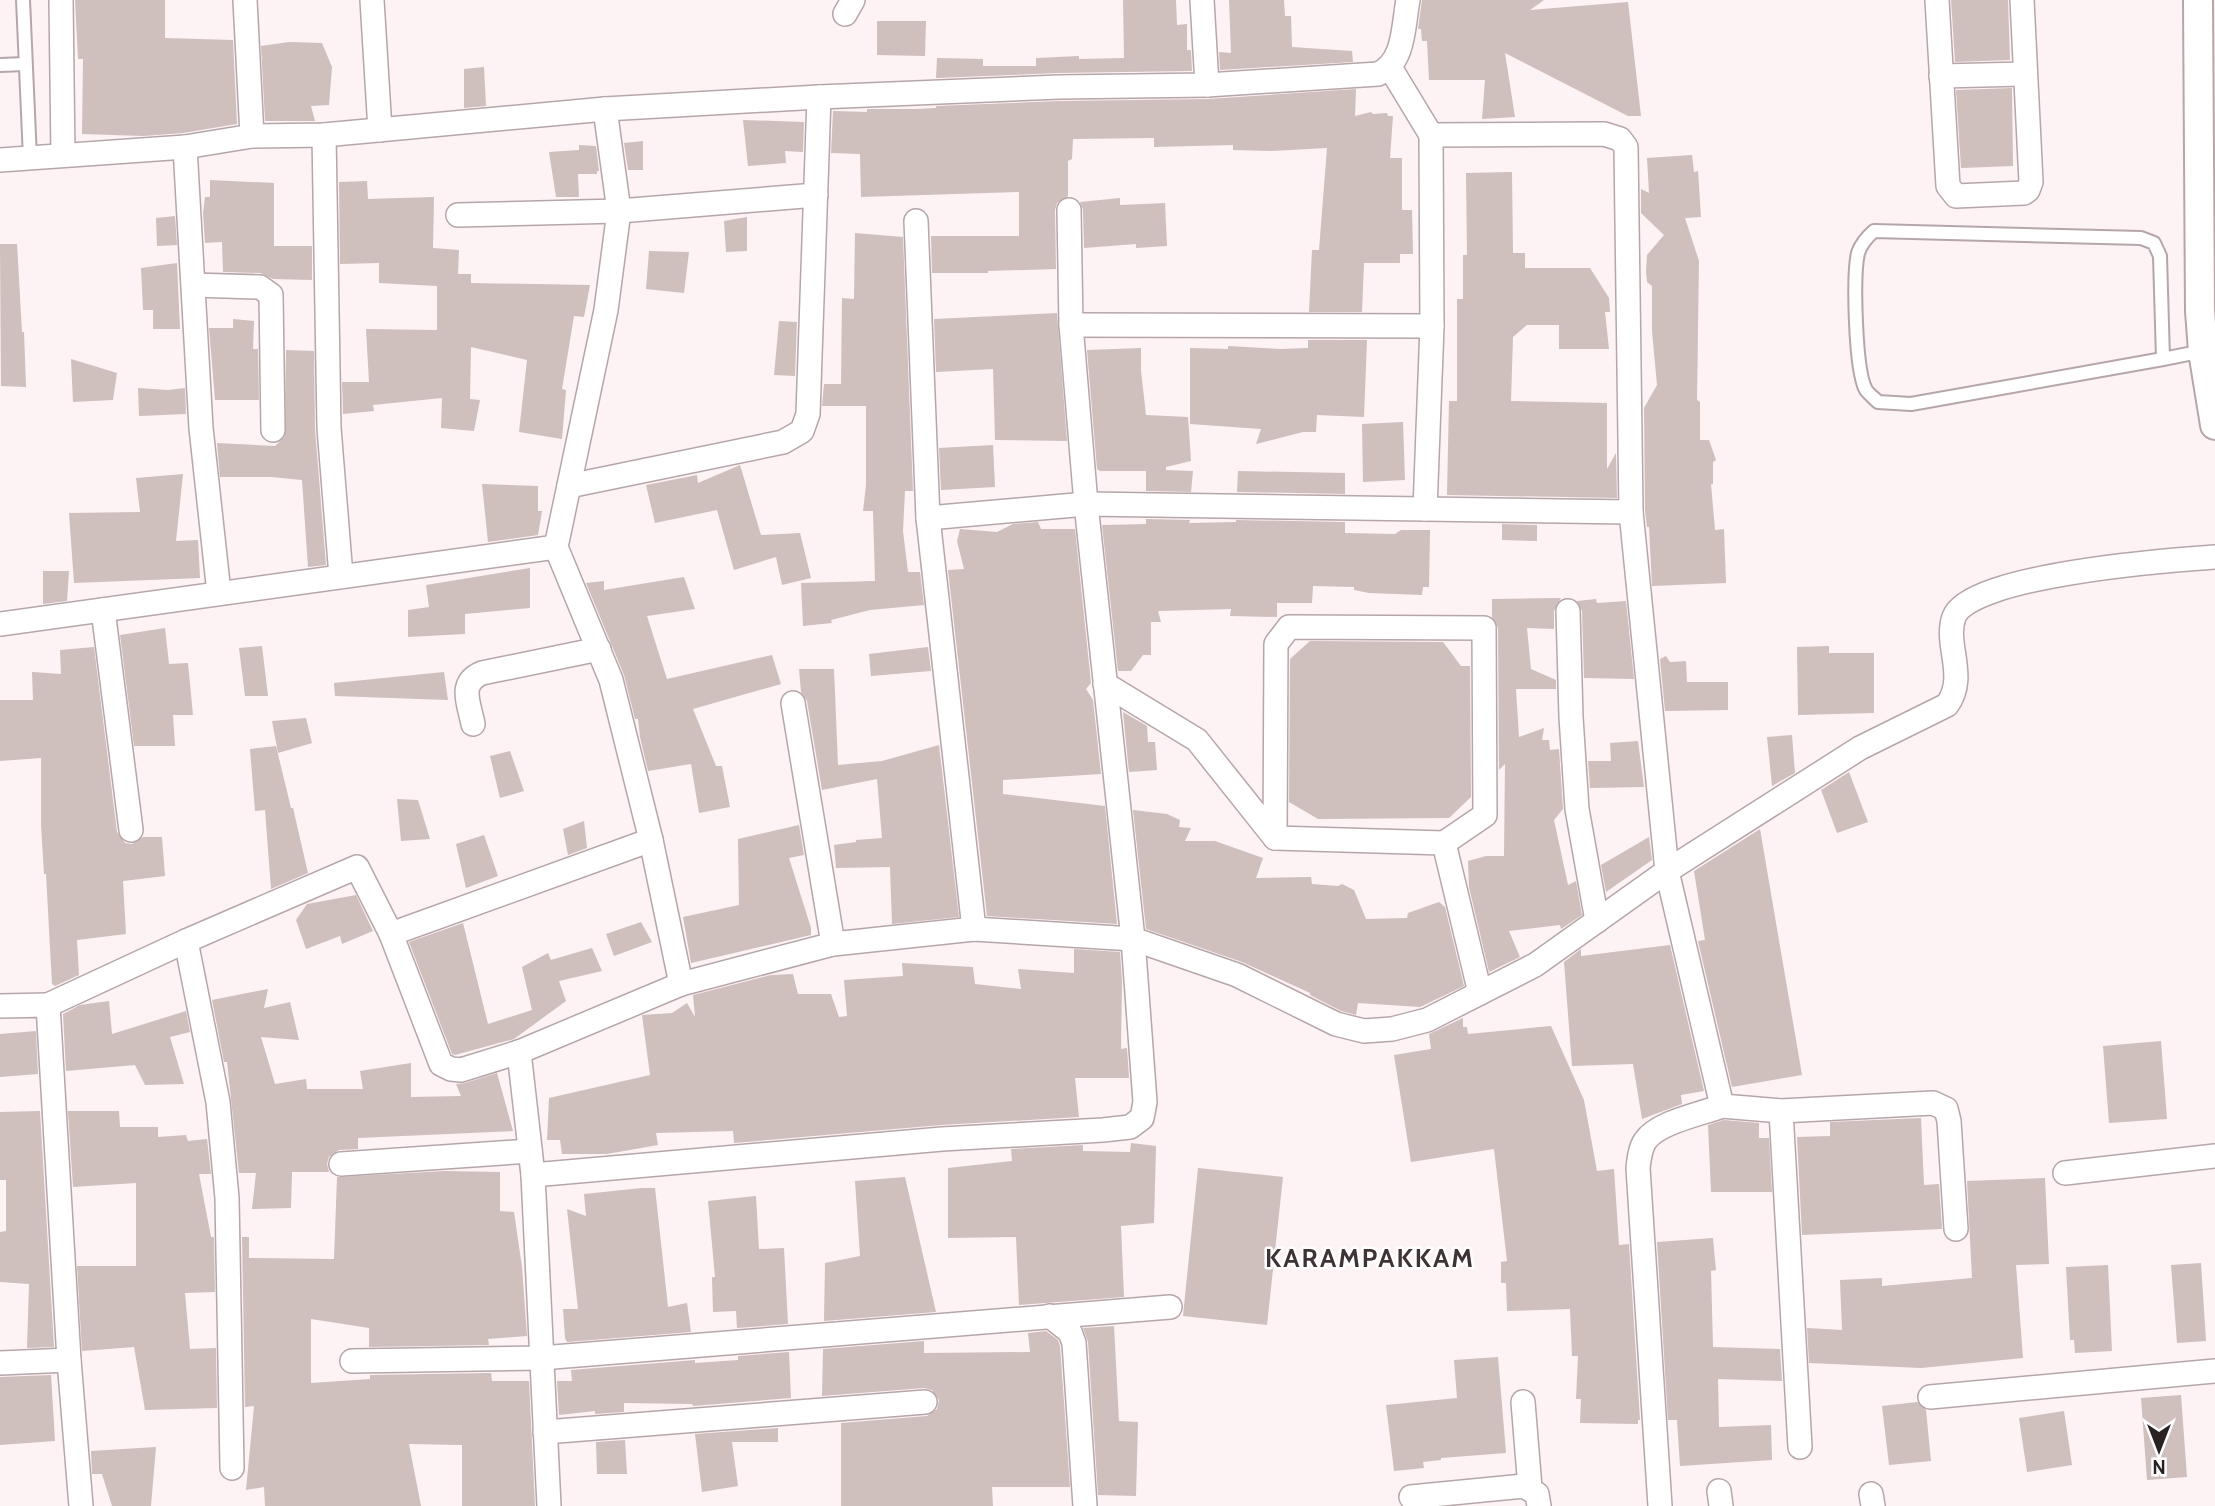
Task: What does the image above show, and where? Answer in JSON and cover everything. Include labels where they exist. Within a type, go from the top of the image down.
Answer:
[{"type":"street","points":[[61,0],[63,155]]},
{"type":"street","points":[[245,0],[252,136]]},
{"type":"street","points":[[373,0],[380,130]]},
{"type":"street","points":[[1202,0],[1207,85]]},
{"type":"street","points":[[0,160],[185,147],[252,136],[324,135],[605,109],[1059,87],[1207,85],[1378,74],[1391,69],[1399,52],[1408,0]]},
{"type":"street","points":[[1937,0],[1948,186],[1956,196],[2024,193],[2028,190],[2031,181],[2022,0]]},
{"type":"street","points":[[2198,0],[2206,118],[2207,311],[2203,351],[2215,425]]},
{"type":"street","points":[[1391,69],[1431,135],[1432,326],[1425,509]]},
{"type":"street","points":[[1941,76],[2024,74]]},
{"type":"street","points":[[569,486],[783,442],[802,431],[808,414],[820,97]]},
{"type":"street","points":[[605,109],[618,211],[606,310],[556,547],[611,680],[651,840],[681,985]]},
{"type":"street","points":[[1431,135],[1604,134],[1620,139],[1626,147],[1631,512],[1667,871],[1722,1106]]},
{"type":"street","points":[[324,135],[330,428],[341,576]]},
{"type":"street","points":[[185,147],[201,428],[219,593]]},
{"type":"street","points":[[458,215],[618,211],[816,195]]},
{"type":"street","points":[[533,1175],[942,1139],[1130,1127],[1142,1118],[1145,1102],[1133,939],[1086,504],[1071,325],[1069,210]]},
{"type":"street","points":[[916,221],[928,518],[974,929]]},
{"type":"street","points":[[193,285],[261,287],[271,295],[273,430]]},
{"type":"street","points":[[1071,325],[1432,326]]},
{"type":"street","points":[[928,518],[1086,504],[1631,512]]},
{"type":"street","points":[[0,624],[556,547]]},
{"type":"street","points":[[0,1006],[48,1005],[186,941],[357,867],[391,934],[441,1064],[452,1069],[461,1070],[519,1052],[681,985],[833,944],[974,929],[1133,939],[1237,975],[1336,1024],[1364,1031],[1392,1029],[1427,1020],[1535,965],[1667,871],[1860,748],[1947,705],[1954,697],[1956,685],[1953,620],[1958,610],[1978,597],[2047,575],[2215,557]]},
{"type":"street","points":[[103,610],[131,830]]},
{"type":"street","points":[[1568,611],[1577,809],[1597,921]]},
{"type":"street","points":[[1289,627],[1484,628],[1485,814],[1444,843],[1275,838],[1276,644],[1289,627]]},
{"type":"street","points":[[473,724],[467,695],[467,684],[472,677],[599,649]]},
{"type":"street","points":[[1105,684],[1198,740],[1275,838]]},
{"type":"street","points":[[793,703],[833,944]]},
{"type":"street","points":[[391,934],[651,840]]},
{"type":"street","points":[[1444,843],[1480,993]]},
{"type":"street","points":[[186,941],[220,1116],[227,1198],[232,1468]]},
{"type":"street","points":[[48,1005],[69,1360],[82,1506]]},
{"type":"street","points":[[519,1052],[533,1175],[549,1506]]},
{"type":"street","points":[[1660,1506],[1638,1168],[1646,1139],[1659,1128],[1722,1106],[1781,1111],[1933,1103],[1946,1109],[1949,1121],[1956,1229]]},
{"type":"street","points":[[1781,1111],[1800,1447]]},
{"type":"street","points":[[341,1164],[530,1151]]},
{"type":"street","points":[[2064,1174],[2215,1156]]},
{"type":"street","points":[[352,1361],[541,1358],[1170,1307]]},
{"type":"street","points":[[1050,1316],[1070,1332],[1074,1343],[1085,1506]]},
{"type":"street","points":[[0,1363],[69,1360]]},
{"type":"street","points":[[1930,1397],[2215,1371]]},
{"type":"street","points":[[545,1432],[925,1402]]},
{"type":"street","points":[[1523,1402],[1534,1497]]},
{"type":"street","points":[[1411,1497],[1515,1486],[1534,1497]]},
{"type":"lane","points":[[23,0],[30,158]]},
{"type":"lane","points":[[0,65],[25,64]]},
{"type":"lane","points":[[2163,359],[2160,256],[2154,243],[2141,238],[1874,231],[1864,241],[1858,253],[1856,293],[1859,354],[1865,389],[1878,401],[1911,404],[2163,359],[2203,351]]},
{"type":"building","points":[[75,0],[165,0],[165,38],[233,40],[237,124],[143,136],[82,134],[83,59],[78,59]]},
{"type":"building","points":[[1123,0],[1176,0],[1177,25],[1187,24],[1187,50],[1191,50],[1192,71],[936,78],[937,58],[983,59],[983,66],[1036,66],[1036,58],[1124,58]]},
{"type":"building","points":[[1229,0],[1284,0],[1285,16],[1291,16],[1292,47],[1352,51],[1353,62],[1220,70],[1219,52],[1231,53]]},
{"type":"building","points":[[1422,0],[1544,0],[1530,10],[1628,2],[1641,116],[1628,116],[1505,53],[1515,117],[1482,119],[1485,80],[1429,80],[1427,41],[1422,41],[1421,29],[1418,29]]},
{"type":"building","points":[[1951,0],[2008,0],[2010,60],[1955,62]]},
{"type":"building","points":[[877,21],[926,21],[925,56],[877,55]]},
{"type":"building","points":[[289,42],[322,43],[332,67],[329,105],[311,106],[315,121],[265,121],[261,46]]},
{"type":"building","points":[[484,67],[486,106],[464,108],[464,69]]},
{"type":"building","points":[[2012,88],[2013,166],[1961,168],[1956,90]]},
{"type":"building","points":[[1356,89],[1355,116],[1371,112],[1393,116],[1390,158],[1402,158],[1402,210],[1412,210],[1413,254],[1400,254],[1400,263],[1364,263],[1362,312],[1309,312],[1312,250],[1319,250],[1327,148],[1233,150],[1233,145],[1154,147],[1154,138],[1073,139],[1072,159],[1068,161],[1068,196],[1057,203],[1055,210],[1056,269],[988,273],[932,273],[931,236],[1019,236],[1019,192],[861,197],[860,154],[831,153],[833,111],[867,112],[867,109],[1059,101],[1208,99]]},
{"type":"building","points":[[743,120],[804,122],[803,152],[785,151],[786,163],[748,166]]},
{"type":"building","points":[[643,141],[643,170],[628,170],[624,143]]},
{"type":"building","points":[[579,145],[596,146],[599,171],[597,174],[578,174],[579,197],[556,197],[549,152],[579,150]]},
{"type":"building","points":[[1692,155],[1694,172],[1698,171],[1701,217],[1685,218],[1699,261],[1697,400],[1700,402],[1700,440],[1709,440],[1716,460],[1713,462],[1711,484],[1715,530],[1724,529],[1726,583],[1652,586],[1649,527],[1645,511],[1644,408],[1657,385],[1652,331],[1652,286],[1647,282],[1646,272],[1647,255],[1664,235],[1641,213],[1641,189],[1649,193],[1647,158]]},
{"type":"building","points":[[1512,172],[1513,253],[1525,253],[1525,268],[1590,268],[1609,298],[1610,312],[1605,312],[1609,349],[1559,349],[1559,325],[1527,325],[1513,337],[1511,401],[1607,403],[1607,469],[1616,453],[1617,498],[1447,495],[1449,401],[1457,401],[1457,299],[1463,299],[1463,255],[1467,255],[1466,173]]},
{"type":"building","points":[[210,180],[274,183],[274,246],[312,246],[312,280],[273,279],[260,273],[223,272],[222,242],[205,243],[203,213],[205,197],[210,197]]},
{"type":"building","points":[[367,181],[368,199],[434,197],[433,248],[459,250],[458,274],[471,274],[471,283],[590,285],[584,317],[574,316],[562,389],[566,390],[562,439],[519,432],[527,360],[471,347],[470,399],[480,400],[474,431],[441,428],[442,398],[373,405],[374,411],[343,414],[342,382],[369,382],[366,329],[437,330],[437,286],[379,283],[379,263],[340,264],[339,182]]},
{"type":"building","points":[[1120,198],[1120,205],[1165,203],[1167,246],[1136,248],[1136,244],[1084,248],[1083,210],[1080,202]]},
{"type":"building","points":[[175,216],[177,245],[157,246],[156,218]]},
{"type":"building","points":[[747,217],[747,251],[726,252],[724,221]]},
{"type":"building","points":[[855,233],[903,237],[913,491],[905,491],[903,531],[908,572],[920,572],[924,605],[870,610],[831,620],[832,623],[803,626],[801,583],[875,581],[873,511],[863,511],[866,485],[866,406],[822,406],[824,384],[841,384],[842,298],[854,299]]},
{"type":"building","points":[[0,244],[17,244],[26,387],[1,386]]},
{"type":"building","points":[[649,251],[689,252],[684,293],[646,289]]},
{"type":"building","points":[[177,263],[180,329],[153,329],[153,310],[143,310],[141,268]]},
{"type":"building","points":[[1057,313],[1067,441],[995,440],[993,369],[936,372],[934,319]]},
{"type":"building","points":[[233,319],[254,321],[253,349],[258,349],[259,400],[215,400],[209,328],[233,328]]},
{"type":"building","points":[[779,321],[797,322],[795,376],[774,375]]},
{"type":"building","points":[[1308,340],[1367,340],[1364,417],[1317,415],[1316,432],[1303,432],[1256,444],[1261,429],[1190,424],[1190,348],[1308,348]]},
{"type":"building","points":[[1141,348],[1146,415],[1188,417],[1191,461],[1166,467],[1166,470],[1193,471],[1191,492],[1146,491],[1146,471],[1097,469],[1087,350]]},
{"type":"building","points":[[286,350],[314,351],[315,429],[326,565],[308,567],[302,480],[220,477],[217,443],[275,446],[285,436]]},
{"type":"building","points":[[71,359],[117,373],[113,400],[73,402]]},
{"type":"building","points":[[138,388],[185,388],[186,414],[139,416]]},
{"type":"building","points":[[1403,422],[1405,480],[1363,482],[1362,424]]},
{"type":"building","points":[[993,445],[995,487],[941,490],[939,448]]},
{"type":"building","points":[[740,465],[761,535],[800,533],[811,578],[782,585],[776,557],[734,570],[717,510],[655,523],[646,485],[697,475],[698,483]]},
{"type":"building","points":[[1238,471],[1345,473],[1345,494],[1237,492]]},
{"type":"building","points":[[183,474],[176,541],[198,540],[200,578],[74,583],[69,513],[140,512],[136,478]]},
{"type":"building","points":[[482,484],[538,486],[538,511],[542,511],[538,535],[488,542]]},
{"type":"building","points":[[1146,519],[1190,520],[1189,523],[1236,520],[1345,522],[1345,533],[1395,534],[1401,530],[1430,530],[1429,587],[1423,587],[1422,595],[1369,593],[1354,590],[1354,587],[1313,586],[1312,603],[1277,603],[1277,617],[1230,616],[1231,609],[1158,611],[1161,622],[1151,622],[1151,655],[1143,655],[1131,671],[1118,671],[1102,525],[1146,524]]},
{"type":"building","points":[[1038,522],[1041,529],[1075,529],[1091,683],[1086,689],[1093,700],[1101,774],[1003,780],[1003,794],[1105,806],[1117,924],[987,916],[948,570],[964,569],[957,541],[960,529],[997,532],[1013,524]]},
{"type":"building","points":[[1502,524],[1537,525],[1537,541],[1502,540]]},
{"type":"building","points":[[530,568],[530,608],[465,614],[465,634],[408,637],[408,610],[429,607],[426,585]]},
{"type":"building","points":[[43,571],[69,571],[67,601],[43,604]]},
{"type":"building","points":[[684,577],[695,609],[647,616],[667,679],[772,655],[781,684],[693,709],[716,766],[722,766],[730,807],[699,813],[691,764],[648,771],[638,719],[635,719],[624,675],[586,583],[604,581],[604,590]]},
{"type":"building","points":[[1561,598],[1554,611],[1554,629],[1527,628],[1531,669],[1556,680],[1556,689],[1516,689],[1519,737],[1544,728],[1542,740],[1549,740],[1550,750],[1559,749],[1563,809],[1554,820],[1568,885],[1576,881],[1582,915],[1561,929],[1560,925],[1509,931],[1520,957],[1489,972],[1469,887],[1468,861],[1486,856],[1504,856],[1505,764],[1499,770],[1498,628],[1492,617],[1492,599]]},
{"type":"building","points":[[1596,599],[1597,603],[1626,601],[1634,679],[1584,678],[1582,611],[1577,601]]},
{"type":"building","points":[[165,628],[169,664],[188,663],[193,715],[173,715],[175,746],[134,746],[120,635]]},
{"type":"building","points":[[1310,641],[1443,642],[1461,666],[1470,666],[1471,797],[1449,818],[1318,819],[1289,802],[1290,659]]},
{"type":"building","points":[[262,646],[268,696],[245,696],[239,648]]},
{"type":"building","points":[[1829,646],[1829,653],[1874,653],[1874,713],[1798,715],[1797,647]]},
{"type":"building","points":[[94,647],[117,832],[125,843],[132,844],[143,837],[162,837],[165,876],[123,881],[126,934],[77,940],[79,975],[55,986],[52,984],[44,874],[41,758],[0,761],[0,700],[33,700],[32,672],[61,674],[60,650]]},
{"type":"building","points":[[928,647],[931,671],[871,676],[869,654]]},
{"type":"building","points":[[1666,656],[1670,662],[1686,661],[1687,682],[1728,682],[1728,710],[1665,711],[1660,659]]},
{"type":"building","points":[[799,669],[834,669],[838,765],[882,761],[939,745],[959,917],[892,924],[890,867],[836,868],[834,845],[882,838],[877,779],[822,790],[807,701],[801,692]]},
{"type":"building","points":[[444,672],[448,700],[335,696],[334,683]]},
{"type":"building","points":[[1123,712],[1147,726],[1148,742],[1155,742],[1157,770],[1129,772]]},
{"type":"building","points":[[306,718],[312,743],[278,753],[272,721]]},
{"type":"building","points":[[1792,735],[1795,773],[1772,786],[1767,737]]},
{"type":"building","points":[[1638,741],[1644,787],[1590,788],[1588,761],[1611,761],[1610,743]]},
{"type":"building","points":[[276,746],[308,873],[271,889],[265,810],[255,811],[250,749]]},
{"type":"building","points":[[510,751],[524,791],[500,798],[490,756]]},
{"type":"building","points":[[1849,772],[1868,822],[1837,833],[1821,790]]},
{"type":"building","points":[[397,799],[418,800],[430,839],[401,841]]},
{"type":"building","points":[[1133,810],[1167,814],[1180,820],[1179,827],[1191,828],[1185,841],[1215,841],[1263,858],[1256,878],[1311,877],[1312,884],[1342,884],[1354,890],[1366,919],[1407,918],[1408,913],[1439,902],[1445,907],[1464,986],[1420,1007],[1358,1003],[1356,1015],[1341,1011],[1310,993],[1242,962],[1146,929]]},
{"type":"building","points":[[584,821],[587,848],[568,855],[563,829]]},
{"type":"building","points":[[799,825],[804,855],[789,858],[811,935],[691,963],[683,917],[739,905],[738,839]]},
{"type":"building","points":[[1760,829],[1802,1075],[1732,1087],[1698,941],[1705,940],[1694,871]]},
{"type":"building","points":[[484,835],[498,876],[466,888],[456,844]]},
{"type":"building","points":[[1649,837],[1652,860],[1606,892],[1601,865]]},
{"type":"building","points":[[356,895],[373,931],[342,944],[340,936],[306,949],[296,920],[307,904]]},
{"type":"building","points":[[641,922],[652,942],[614,956],[606,934]]},
{"type":"building","points":[[463,923],[488,1024],[532,1010],[522,967],[548,953],[551,960],[592,948],[602,971],[559,981],[566,1001],[514,1039],[452,1054],[409,942]]},
{"type":"building","points":[[1670,945],[1704,1091],[1681,1095],[1682,1104],[1642,1119],[1633,1064],[1572,1066],[1564,962],[1581,949],[1581,956]]},
{"type":"building","points":[[1074,949],[1120,952],[1121,1049],[1127,1048],[1129,1078],[1075,1078],[1079,1117],[941,1125],[734,1143],[733,1131],[656,1133],[658,1145],[607,1154],[562,1154],[560,1140],[547,1140],[549,1098],[650,1075],[642,1015],[672,1013],[687,1003],[695,1017],[693,995],[771,975],[793,974],[798,994],[831,994],[839,1017],[847,1016],[844,980],[903,976],[902,963],[973,967],[975,984],[1021,989],[1018,969],[1074,973]]},
{"type":"building","points":[[268,989],[264,1008],[290,1002],[299,1040],[261,1037],[275,1084],[306,1079],[307,1089],[363,1089],[360,1071],[411,1063],[411,1097],[461,1096],[456,1084],[497,1073],[513,1131],[358,1138],[358,1149],[339,1150],[329,1157],[329,1172],[292,1172],[291,1208],[252,1209],[256,1173],[239,1173],[227,1062],[224,1062],[212,1000]]},
{"type":"building","points":[[109,1001],[112,1034],[186,1011],[190,1032],[170,1037],[184,1084],[145,1085],[135,1065],[66,1071],[63,1014],[80,1005]]},
{"type":"building","points":[[1463,1018],[1463,1027],[1467,1027],[1468,1034],[1551,1026],[1584,1100],[1597,1171],[1614,1169],[1619,1245],[1629,1244],[1640,1420],[1638,1424],[1580,1423],[1581,1399],[1576,1399],[1578,1356],[1572,1356],[1570,1309],[1507,1311],[1506,1283],[1501,1283],[1501,1262],[1507,1261],[1494,1149],[1411,1162],[1394,1055],[1431,1049],[1429,1034]]},
{"type":"building","points":[[36,1031],[38,1074],[0,1077],[0,1034]]},
{"type":"building","points":[[2161,1041],[2167,1119],[2109,1123],[2103,1046]]},
{"type":"building","points":[[40,1111],[54,1347],[27,1348],[29,1284],[0,1282],[0,1232],[6,1231],[6,1180],[0,1180],[0,1112]]},
{"type":"building","points":[[68,1111],[119,1111],[120,1127],[158,1127],[158,1137],[186,1135],[188,1141],[207,1139],[211,1174],[199,1174],[211,1237],[214,1237],[215,1292],[185,1293],[190,1349],[216,1348],[217,1408],[145,1410],[134,1347],[82,1351],[77,1266],[136,1266],[136,1183],[73,1187]]},
{"type":"building","points":[[1921,1118],[1924,1185],[1939,1184],[1942,1229],[1802,1235],[1797,1137],[1830,1136],[1830,1122]]},
{"type":"building","points":[[1724,1120],[1759,1123],[1759,1138],[1769,1138],[1772,1192],[1711,1192],[1708,1125]]},
{"type":"building","points":[[1131,1143],[1156,1146],[1154,1223],[1121,1226],[1124,1297],[1019,1305],[1016,1237],[948,1238],[948,1168],[1012,1161],[1011,1149],[1083,1145],[1083,1151],[1130,1152]]},
{"type":"building","points":[[1198,1168],[1283,1177],[1267,1325],[1183,1316]]},
{"type":"building","points":[[445,1171],[500,1172],[500,1211],[514,1212],[522,1267],[527,1336],[488,1339],[489,1345],[369,1347],[369,1328],[311,1319],[311,1383],[370,1379],[370,1375],[491,1373],[492,1381],[529,1381],[535,1506],[462,1506],[462,1445],[409,1444],[421,1506],[265,1506],[264,1487],[246,1490],[254,1406],[245,1407],[242,1237],[249,1237],[249,1258],[334,1259],[337,1177]]},
{"type":"building","points":[[905,1177],[936,1312],[824,1321],[825,1263],[860,1256],[855,1181]]},
{"type":"building","points":[[2045,1178],[2049,1264],[2016,1265],[2023,1358],[1921,1368],[1809,1363],[1807,1328],[1842,1330],[1840,1280],[1882,1278],[1882,1286],[1972,1278],[1967,1181]]},
{"type":"building","points":[[655,1188],[668,1307],[687,1303],[691,1332],[567,1342],[563,1309],[578,1309],[567,1209],[586,1216],[584,1194]]},
{"type":"building","points":[[756,1196],[759,1249],[784,1248],[788,1324],[737,1328],[736,1311],[713,1312],[712,1277],[715,1277],[708,1201]]},
{"type":"building","points":[[1713,1238],[1716,1270],[1711,1271],[1713,1347],[1780,1349],[1782,1381],[1718,1379],[1719,1427],[1771,1425],[1772,1460],[1680,1466],[1677,1420],[1668,1420],[1657,1242]]},
{"type":"building","points":[[2201,1263],[2206,1341],[2177,1343],[2171,1265]]},
{"type":"building","points":[[2108,1265],[2112,1351],[2075,1353],[2074,1340],[2070,1340],[2066,1267]]},
{"type":"building","points":[[1114,1326],[1119,1421],[1138,1422],[1136,1496],[1098,1495],[1088,1342],[1083,1328]]},
{"type":"building","points":[[1046,1331],[1058,1340],[1060,1346],[1070,1487],[992,1487],[993,1506],[841,1506],[841,1423],[927,1416],[937,1409],[939,1400],[932,1390],[924,1388],[822,1396],[823,1349],[924,1341],[924,1353],[1030,1352],[1028,1333]]},
{"type":"building","points":[[789,1352],[791,1398],[693,1406],[624,1403],[624,1412],[595,1414],[595,1411],[559,1415],[557,1381],[572,1381],[571,1370],[695,1360],[695,1363],[738,1360],[738,1356]]},
{"type":"building","points":[[1498,1357],[1506,1453],[1441,1458],[1423,1462],[1424,1468],[1394,1471],[1386,1405],[1457,1398],[1454,1360]]},
{"type":"building","points":[[51,1375],[55,1441],[0,1445],[0,1377]]},
{"type":"building","points":[[2181,1395],[2187,1477],[2147,1480],[2141,1398]]},
{"type":"building","points":[[1917,1402],[1926,1410],[1931,1461],[1889,1465],[1882,1406]]},
{"type":"building","points":[[2064,1411],[2072,1465],[2027,1472],[2019,1418]]},
{"type":"building","points":[[778,1428],[778,1442],[732,1442],[738,1486],[702,1492],[695,1434]]},
{"type":"building","points":[[625,1440],[627,1474],[597,1474],[596,1442]]},
{"type":"building","points":[[156,1447],[151,1506],[112,1506],[102,1474],[92,1474],[91,1451]]},
{"type":"district","name":"KARAMPAKKAM","points":[[1370,1258]]}]
